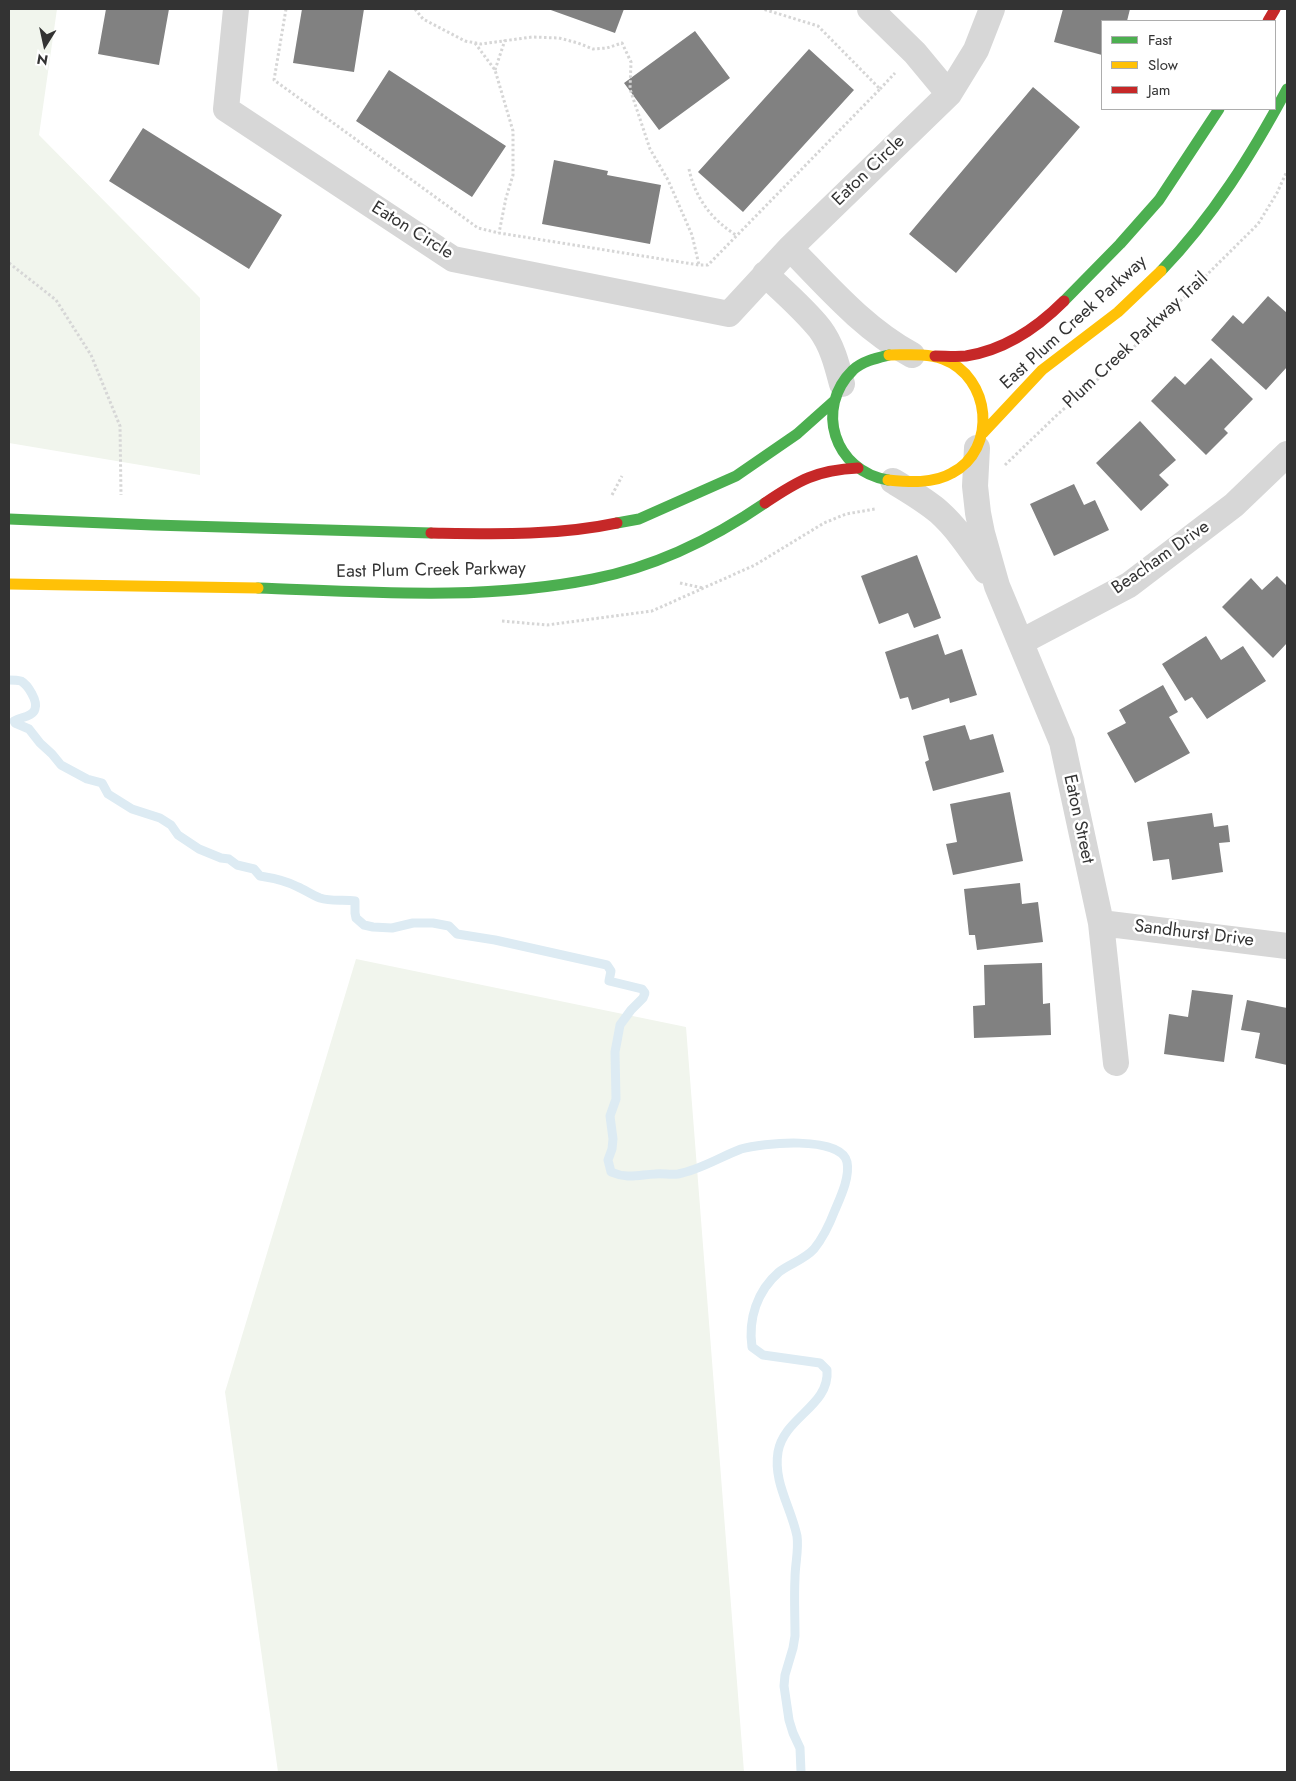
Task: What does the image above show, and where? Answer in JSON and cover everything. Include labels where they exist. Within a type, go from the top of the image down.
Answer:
[{"type":"main road","points":[[1269,20],[1276,9]]},
{"type":"main road","name":"East Plum Creek Parkway","points":[[1276,109],[1287,89]]},
{"type":"main road","name":"East Plum Creek Parkway","points":[[922,356],[966,356],[1005,345],[1029,331],[1088,278],[1159,200],[1218,110]]},
{"type":"main road","name":"East Plum Creek Parkway","points":[[980,440],[1027,384],[1052,362],[1085,339],[1125,306],[1158,273],[1196,230],[1232,181],[1276,110]]},
{"type":"main road","points":[[889,355],[922,356],[948,361],[962,370],[974,383],[981,398],[984,415],[980,440],[967,462],[953,473],[937,479],[920,482],[893,481],[874,477],[858,468],[844,455],[836,438],[832,419],[838,392],[854,370],[870,360],[889,355]]},
{"type":"main road","name":"East Plum Creek Parkway","points":[[9,518],[153,525],[485,534],[543,533],[595,528],[639,519],[736,476],[797,434],[838,392]]},
{"type":"main road","name":"East Plum Creek Parkway","points":[[9,584],[390,592],[488,592],[548,586],[594,579],[648,564],[705,538],[747,515],[805,478],[840,469],[858,468]]},
{"type":"street","name":"Eaton Circle","points":[[236,9],[226,109],[453,259],[729,314],[790,248],[949,94],[976,50],[992,9]]},
{"type":"street","points":[[870,9],[915,53],[949,94]]},
{"type":"street","points":[[790,248],[850,310],[885,339],[922,356]]},
{"type":"street","points":[[765,274],[801,308],[820,330],[833,352],[838,392]]},
{"type":"street","name":"Eaton Street","points":[[980,440],[975,486],[982,533],[997,586],[1022,642],[1062,742],[1101,923],[1116,1063]]},
{"type":"street","name":"Beacham Drive","points":[[1022,642],[1129,585],[1234,505],[1287,454]]},
{"type":"street","name":"Eaton Street","points":[[893,481],[940,513],[965,541],[997,586]]},
{"type":"street","name":"Sandhurst Drive","points":[[1101,923],[1287,946]]},
{"type":"path","points":[[286,9],[274,80],[478,228],[699,265],[708,265],[880,89],[818,26],[763,9]]},
{"type":"path","points":[[415,9],[423,19],[465,41],[475,43],[482,44],[532,36],[559,38],[593,49],[607,48],[622,43],[631,62],[630,89],[650,150],[668,180],[692,236],[699,265]]},
{"type":"path","points":[[495,70],[505,40]]},
{"type":"path","points":[[475,43],[495,70],[513,131],[513,175],[499,233]]},
{"type":"path","points":[[689,170],[692,185],[704,206],[724,228],[736,235]]},
{"type":"path","name":"Plum Creek Parkway Trail","points":[[1000,471],[1058,414],[1128,352],[1258,224],[1277,193],[1287,171]]},
{"type":"path","points":[[9,263],[56,300],[91,355],[120,426],[121,496]]},
{"type":"shaded area","points":[[9,9],[57,9],[39,135],[200,298],[200,475],[9,443]]},
{"type":"shaded area","points":[[356,959],[686,1027],[744,1772],[278,1772],[225,1392]]},
{"type":"building","points":[[106,9],[169,9],[159,65],[98,54]]},
{"type":"building","points":[[302,9],[364,9],[354,72],[293,63]]},
{"type":"building","points":[[548,9],[624,9],[615,33]]},
{"type":"building","points":[[1063,9],[1130,9],[1127,20],[1101,20],[1101,55],[1054,42]]},
{"type":"building","points":[[695,31],[730,78],[659,130],[624,83]]},
{"type":"building","points":[[809,49],[854,90],[743,212],[698,172]]},
{"type":"building","points":[[389,70],[506,146],[472,197],[356,121]]},
{"type":"building","points":[[1033,87],[1080,127],[956,273],[909,234]]},
{"type":"building","points":[[143,128],[282,215],[249,269],[109,181]]},
{"type":"building","points":[[554,160],[608,171],[607,175],[661,185],[650,244],[542,224]]},
{"type":"building","points":[[1268,296],[1287,313],[1287,367],[1266,390],[1211,340],[1233,315],[1243,324]]},
{"type":"building","points":[[1211,358],[1253,399],[1224,429],[1228,433],[1206,455],[1151,401],[1175,376],[1185,385]]},
{"type":"building","points":[[1140,421],[1176,460],[1159,475],[1169,485],[1141,511],[1096,463]]},
{"type":"building","points":[[1074,484],[1084,505],[1095,500],[1109,530],[1054,556],[1030,504]]},
{"type":"building","points":[[917,555],[941,618],[914,628],[908,613],[879,624],[861,576]]},
{"type":"building","points":[[1277,576],[1287,586],[1287,643],[1273,658],[1222,607],[1251,578],[1262,590]]},
{"type":"building","points":[[938,634],[945,655],[962,649],[977,695],[950,703],[949,698],[912,710],[908,697],[900,699],[885,652]]},
{"type":"building","points":[[1206,636],[1221,660],[1243,646],[1266,681],[1207,719],[1192,697],[1185,701],[1162,664]]},
{"type":"building","points":[[1163,685],[1178,712],[1169,717],[1190,753],[1135,783],[1107,733],[1126,723],[1119,710]]},
{"type":"building","points":[[965,725],[970,740],[993,734],[1004,772],[933,791],[925,762],[929,760],[923,736]]},
{"type":"building","points":[[1010,792],[1023,861],[953,875],[946,844],[957,842],[950,804]]},
{"type":"building","points":[[1212,813],[1214,827],[1228,825],[1230,842],[1219,843],[1223,872],[1172,880],[1169,859],[1153,861],[1147,822]]},
{"type":"building","points":[[1020,883],[1022,904],[1038,902],[1043,942],[977,950],[975,935],[969,935],[964,889]]},
{"type":"building","points":[[1042,963],[1043,1004],[1050,1003],[1051,1035],[974,1038],[973,1006],[985,1005],[984,965]]},
{"type":"building","points":[[1192,990],[1233,995],[1224,1062],[1164,1054],[1169,1014],[1188,1017]]},
{"type":"building","points":[[1247,1000],[1287,1008],[1287,1065],[1255,1058],[1260,1033],[1241,1030]]},
{"type":"waterway","points":[[9,680],[24,683],[32,694],[36,706],[34,712],[14,721],[15,723],[29,729],[61,765],[87,779],[102,783],[108,794],[132,809],[160,818],[171,825],[178,835],[199,849],[221,858],[229,859],[237,865],[254,869],[260,876],[289,883],[320,898],[355,901],[356,918],[364,925],[392,928],[413,923],[433,923],[449,926],[457,934],[495,940],[607,965],[611,971],[609,981],[642,989],[645,993],[643,998],[620,1025],[615,1052],[616,1099],[610,1116],[613,1139],[608,1160],[611,1172],[627,1176],[678,1174],[741,1149],[782,1143],[816,1144],[842,1153],[848,1168],[846,1180],[826,1230],[810,1253],[783,1269],[771,1280],[756,1306],[751,1326],[752,1347],[763,1355],[820,1363],[827,1370],[826,1382],[821,1393],[789,1429],[782,1440],[777,1463],[780,1484],[797,1536],[795,1636],[784,1686],[789,1720],[800,1748],[801,1772]]},
{"type":"traffic: fast","points":[[1276,109],[1287,89]]},
{"type":"traffic: fast","points":[[1064,301],[1120,244],[1159,200],[1218,110]]},
{"type":"traffic: fast","points":[[1161,271],[1198,229],[1214,207],[1245,161],[1275,110]]},
{"type":"traffic: fast","points":[[888,480],[869,474],[854,464],[843,451],[836,436],[833,419],[834,402],[841,385],[853,370],[866,362],[889,355]]},
{"type":"traffic: fast","points":[[617,523],[639,519],[736,476],[797,434],[834,401]]},
{"type":"traffic: fast","points":[[258,588],[384,593],[468,593],[552,586],[616,574],[661,559],[725,528],[765,503]]},
{"type":"traffic: fast","points":[[9,519],[431,533]]},
{"type":"traffic: slow","points":[[983,433],[1042,370],[1118,312],[1161,271]]},
{"type":"traffic: slow","points":[[888,480],[929,481],[952,473],[967,462],[977,448],[982,431],[983,414],[979,397],[971,381],[959,368],[943,359],[930,356],[889,355]]},
{"type":"traffic: slow","points":[[9,584],[258,588]]},
{"type":"traffic: jam","points":[[1269,20],[1275,9]]},
{"type":"traffic: jam","points":[[935,356],[966,356],[994,349],[1031,329],[1064,301]]},
{"type":"traffic: jam","points":[[765,503],[788,488],[809,478],[831,471],[858,468]]},
{"type":"traffic: jam","points":[[431,533],[501,534],[548,532],[617,523]]}]
